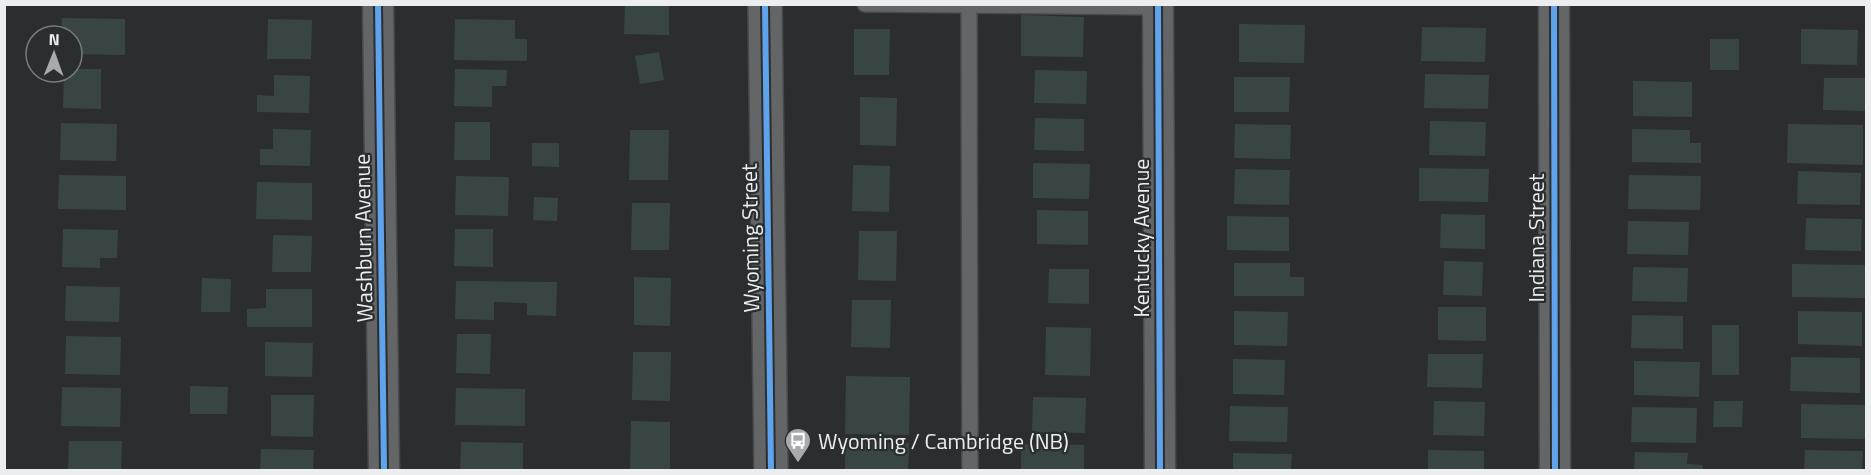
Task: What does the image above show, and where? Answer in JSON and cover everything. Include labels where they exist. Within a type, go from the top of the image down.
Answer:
[{"type":"street","name":"Washburn Avenue","points":[[378,4],[384,471]]},
{"type":"street","name":"Wyoming Street","points":[[765,4],[771,471]]},
{"type":"street","name":"Indiana Street","points":[[1554,4],[1555,471]]},
{"type":"street","name":"Kentucky Avenue","points":[[1158,6],[1160,471]]},
{"type":"lane","points":[[865,4],[1158,6]]},
{"type":"lane","points":[[969,5],[970,471]]},
{"type":"building","points":[[625,4],[669,4],[669,35],[624,34]]},
{"type":"building","points":[[1021,15],[1084,17],[1083,57],[1021,56]]},
{"type":"building","points":[[62,18],[125,19],[125,55],[84,54],[84,24],[62,24]]},
{"type":"building","points":[[268,19],[312,20],[311,59],[267,59]]},
{"type":"building","points":[[455,19],[515,20],[515,39],[527,39],[527,61],[454,60]]},
{"type":"building","points":[[1239,24],[1305,25],[1304,63],[1239,62]]},
{"type":"building","points":[[1422,27],[1486,28],[1485,62],[1421,61]]},
{"type":"building","points":[[854,29],[890,29],[889,75],[854,75]]},
{"type":"building","points":[[1801,29],[1858,30],[1857,65],[1801,64]]},
{"type":"building","points":[[1710,39],[1739,39],[1739,70],[1710,70]]},
{"type":"building","points":[[659,52],[664,80],[640,84],[635,56]]},
{"type":"building","points":[[84,69],[101,69],[101,109],[63,108],[64,84],[84,84]]},
{"type":"building","points":[[455,69],[507,70],[506,86],[492,86],[492,107],[454,106]]},
{"type":"building","points":[[1035,70],[1087,71],[1086,104],[1034,103]]},
{"type":"building","points":[[1425,74],[1489,75],[1488,109],[1424,108]]},
{"type":"building","points":[[274,75],[310,76],[309,113],[257,112],[257,95],[274,96]]},
{"type":"building","points":[[1234,77],[1290,77],[1289,112],[1234,112]]},
{"type":"building","points":[[1824,78],[1866,78],[1866,111],[1823,110]]},
{"type":"building","points":[[1633,81],[1692,82],[1692,117],[1633,116]]},
{"type":"building","points":[[860,97],[897,98],[896,146],[860,145]]},
{"type":"building","points":[[1035,118],[1084,119],[1084,151],[1034,150]]},
{"type":"building","points":[[1430,121],[1486,122],[1485,156],[1429,155]]},
{"type":"building","points":[[455,122],[490,122],[490,160],[454,160]]},
{"type":"building","points":[[61,123],[117,124],[116,161],[60,160]]},
{"type":"building","points":[[1235,124],[1291,125],[1290,159],[1234,158]]},
{"type":"building","points":[[1788,124],[1863,125],[1863,165],[1787,163]]},
{"type":"building","points":[[273,129],[311,130],[310,166],[260,165],[260,149],[273,149]]},
{"type":"building","points":[[1632,129],[1690,130],[1690,143],[1701,143],[1701,163],[1632,162]]},
{"type":"building","points":[[630,130],[669,130],[668,180],[629,180]]},
{"type":"building","points":[[532,143],[559,143],[559,167],[532,166]]},
{"type":"building","points":[[1033,163],[1090,164],[1089,199],[1033,198]]},
{"type":"building","points":[[853,165],[890,166],[889,212],[852,211]]},
{"type":"building","points":[[1419,168],[1489,169],[1488,202],[1419,201]]},
{"type":"building","points":[[1235,169],[1290,170],[1289,205],[1234,204]]},
{"type":"building","points":[[1798,171],[1861,173],[1860,205],[1797,204]]},
{"type":"building","points":[[59,175],[126,176],[126,210],[58,209]]},
{"type":"building","points":[[1629,175],[1701,176],[1700,210],[1628,209]]},
{"type":"building","points":[[456,176],[509,177],[508,216],[455,215]]},
{"type":"building","points":[[257,182],[312,183],[312,220],[256,219]]},
{"type":"building","points":[[534,197],[558,198],[557,221],[533,220]]},
{"type":"building","points":[[632,203],[670,203],[669,250],[631,250]]},
{"type":"building","points":[[1037,210],[1088,211],[1088,245],[1037,244]]},
{"type":"building","points":[[1441,214],[1485,215],[1485,249],[1440,248]]},
{"type":"building","points":[[1227,216],[1289,217],[1289,251],[1227,250]]},
{"type":"building","points":[[1806,218],[1862,219],[1861,251],[1805,250]]},
{"type":"building","points":[[1628,221],[1689,222],[1688,255],[1627,254]]},
{"type":"building","points":[[63,229],[118,230],[117,258],[100,258],[100,268],[62,267]]},
{"type":"building","points":[[455,229],[493,229],[493,267],[454,266]]},
{"type":"building","points":[[859,231],[897,231],[896,281],[858,280]]},
{"type":"building","points":[[273,235],[312,236],[311,272],[272,272]]},
{"type":"building","points":[[1444,261],[1483,262],[1482,296],[1443,295]]},
{"type":"building","points":[[1234,263],[1290,263],[1290,277],[1304,277],[1304,296],[1234,296]]},
{"type":"building","points":[[1792,264],[1866,265],[1865,298],[1792,297]]},
{"type":"building","points":[[1633,267],[1688,268],[1687,302],[1632,301]]},
{"type":"building","points":[[1049,269],[1089,269],[1089,304],[1048,303]]},
{"type":"building","points":[[634,277],[671,278],[670,326],[634,325]]},
{"type":"building","points":[[202,278],[231,279],[230,312],[201,312]]},
{"type":"building","points":[[456,281],[557,282],[556,316],[527,315],[527,303],[494,302],[494,320],[455,319]]},
{"type":"building","points":[[66,286],[120,287],[119,322],[65,321]]},
{"type":"building","points":[[266,289],[312,289],[312,327],[247,327],[247,309],[266,308]]},
{"type":"building","points":[[852,300],[891,300],[890,348],[851,347]]},
{"type":"building","points":[[1438,307],[1486,307],[1486,341],[1438,340]]},
{"type":"building","points":[[1234,311],[1288,312],[1287,346],[1234,345]]},
{"type":"building","points":[[1798,311],[1862,312],[1862,346],[1798,344]]},
{"type":"building","points":[[1632,315],[1683,316],[1683,349],[1631,348]]},
{"type":"building","points":[[1712,325],[1739,325],[1739,375],[1712,375]]},
{"type":"building","points":[[1046,327],[1091,328],[1090,376],[1045,375]]},
{"type":"building","points":[[457,334],[491,334],[490,374],[456,373]]},
{"type":"building","points":[[66,336],[121,337],[120,375],[65,374]]},
{"type":"building","points":[[265,342],[313,343],[312,377],[265,376]]},
{"type":"building","points":[[633,352],[671,352],[670,401],[632,400]]},
{"type":"building","points":[[1428,354],[1483,354],[1482,388],[1427,387]]},
{"type":"building","points":[[1791,357],[1860,358],[1860,393],[1790,391]]},
{"type":"building","points":[[1233,359],[1285,360],[1284,395],[1233,394]]},
{"type":"building","points":[[1634,361],[1700,362],[1699,397],[1634,395]]},
{"type":"building","points":[[846,376],[910,377],[909,435],[845,434]]},
{"type":"building","points":[[190,386],[228,387],[227,414],[190,414]]},
{"type":"building","points":[[62,387],[121,388],[120,427],[61,426]]},
{"type":"building","points":[[456,388],[525,389],[525,426],[455,425]]},
{"type":"building","points":[[271,395],[314,395],[313,437],[271,436]]},
{"type":"building","points":[[1033,397],[1086,398],[1085,433],[1032,432]]},
{"type":"building","points":[[1434,401],[1485,402],[1484,436],[1433,435]]},
{"type":"building","points":[[1714,401],[1743,401],[1742,427],[1713,427]]},
{"type":"building","points":[[1801,404],[1865,405],[1865,439],[1801,438]]},
{"type":"building","points":[[1230,406],[1288,407],[1287,442],[1229,441]]},
{"type":"building","points":[[1632,407],[1697,408],[1696,443],[1631,442]]},
{"type":"building","points":[[631,421],[670,422],[670,470],[630,470]]},
{"type":"building","points":[[69,441],[122,441],[121,470],[68,470]]},
{"type":"building","points":[[461,442],[523,443],[523,470],[460,470]]},
{"type":"building","points":[[845,442],[909,443],[908,470],[845,470]]},
{"type":"building","points":[[1021,444],[1084,445],[1084,470],[1021,470]]},
{"type":"building","points":[[261,449],[314,450],[313,470],[260,470]]},
{"type":"building","points":[[1428,450],[1484,451],[1484,470],[1428,470]]},
{"type":"building","points":[[1805,450],[1863,451],[1862,470],[1804,470]]},
{"type":"building","points":[[1635,452],[1688,453],[1687,464],[1703,465],[1703,470],[1634,470]]},
{"type":"building","points":[[1233,453],[1292,454],[1291,470],[1233,470]]},
{"type":"cycle path","points":[[378,4],[384,470]]},
{"type":"cycle path","points":[[765,4],[771,470]]},
{"type":"cycle path","points":[[1158,4],[1160,470]]},
{"type":"cycle path","points":[[1554,4],[1555,470]]},
{"type":"place","name":"Wyoming / Cambridge (NB)","points":[[798,464]]}]
